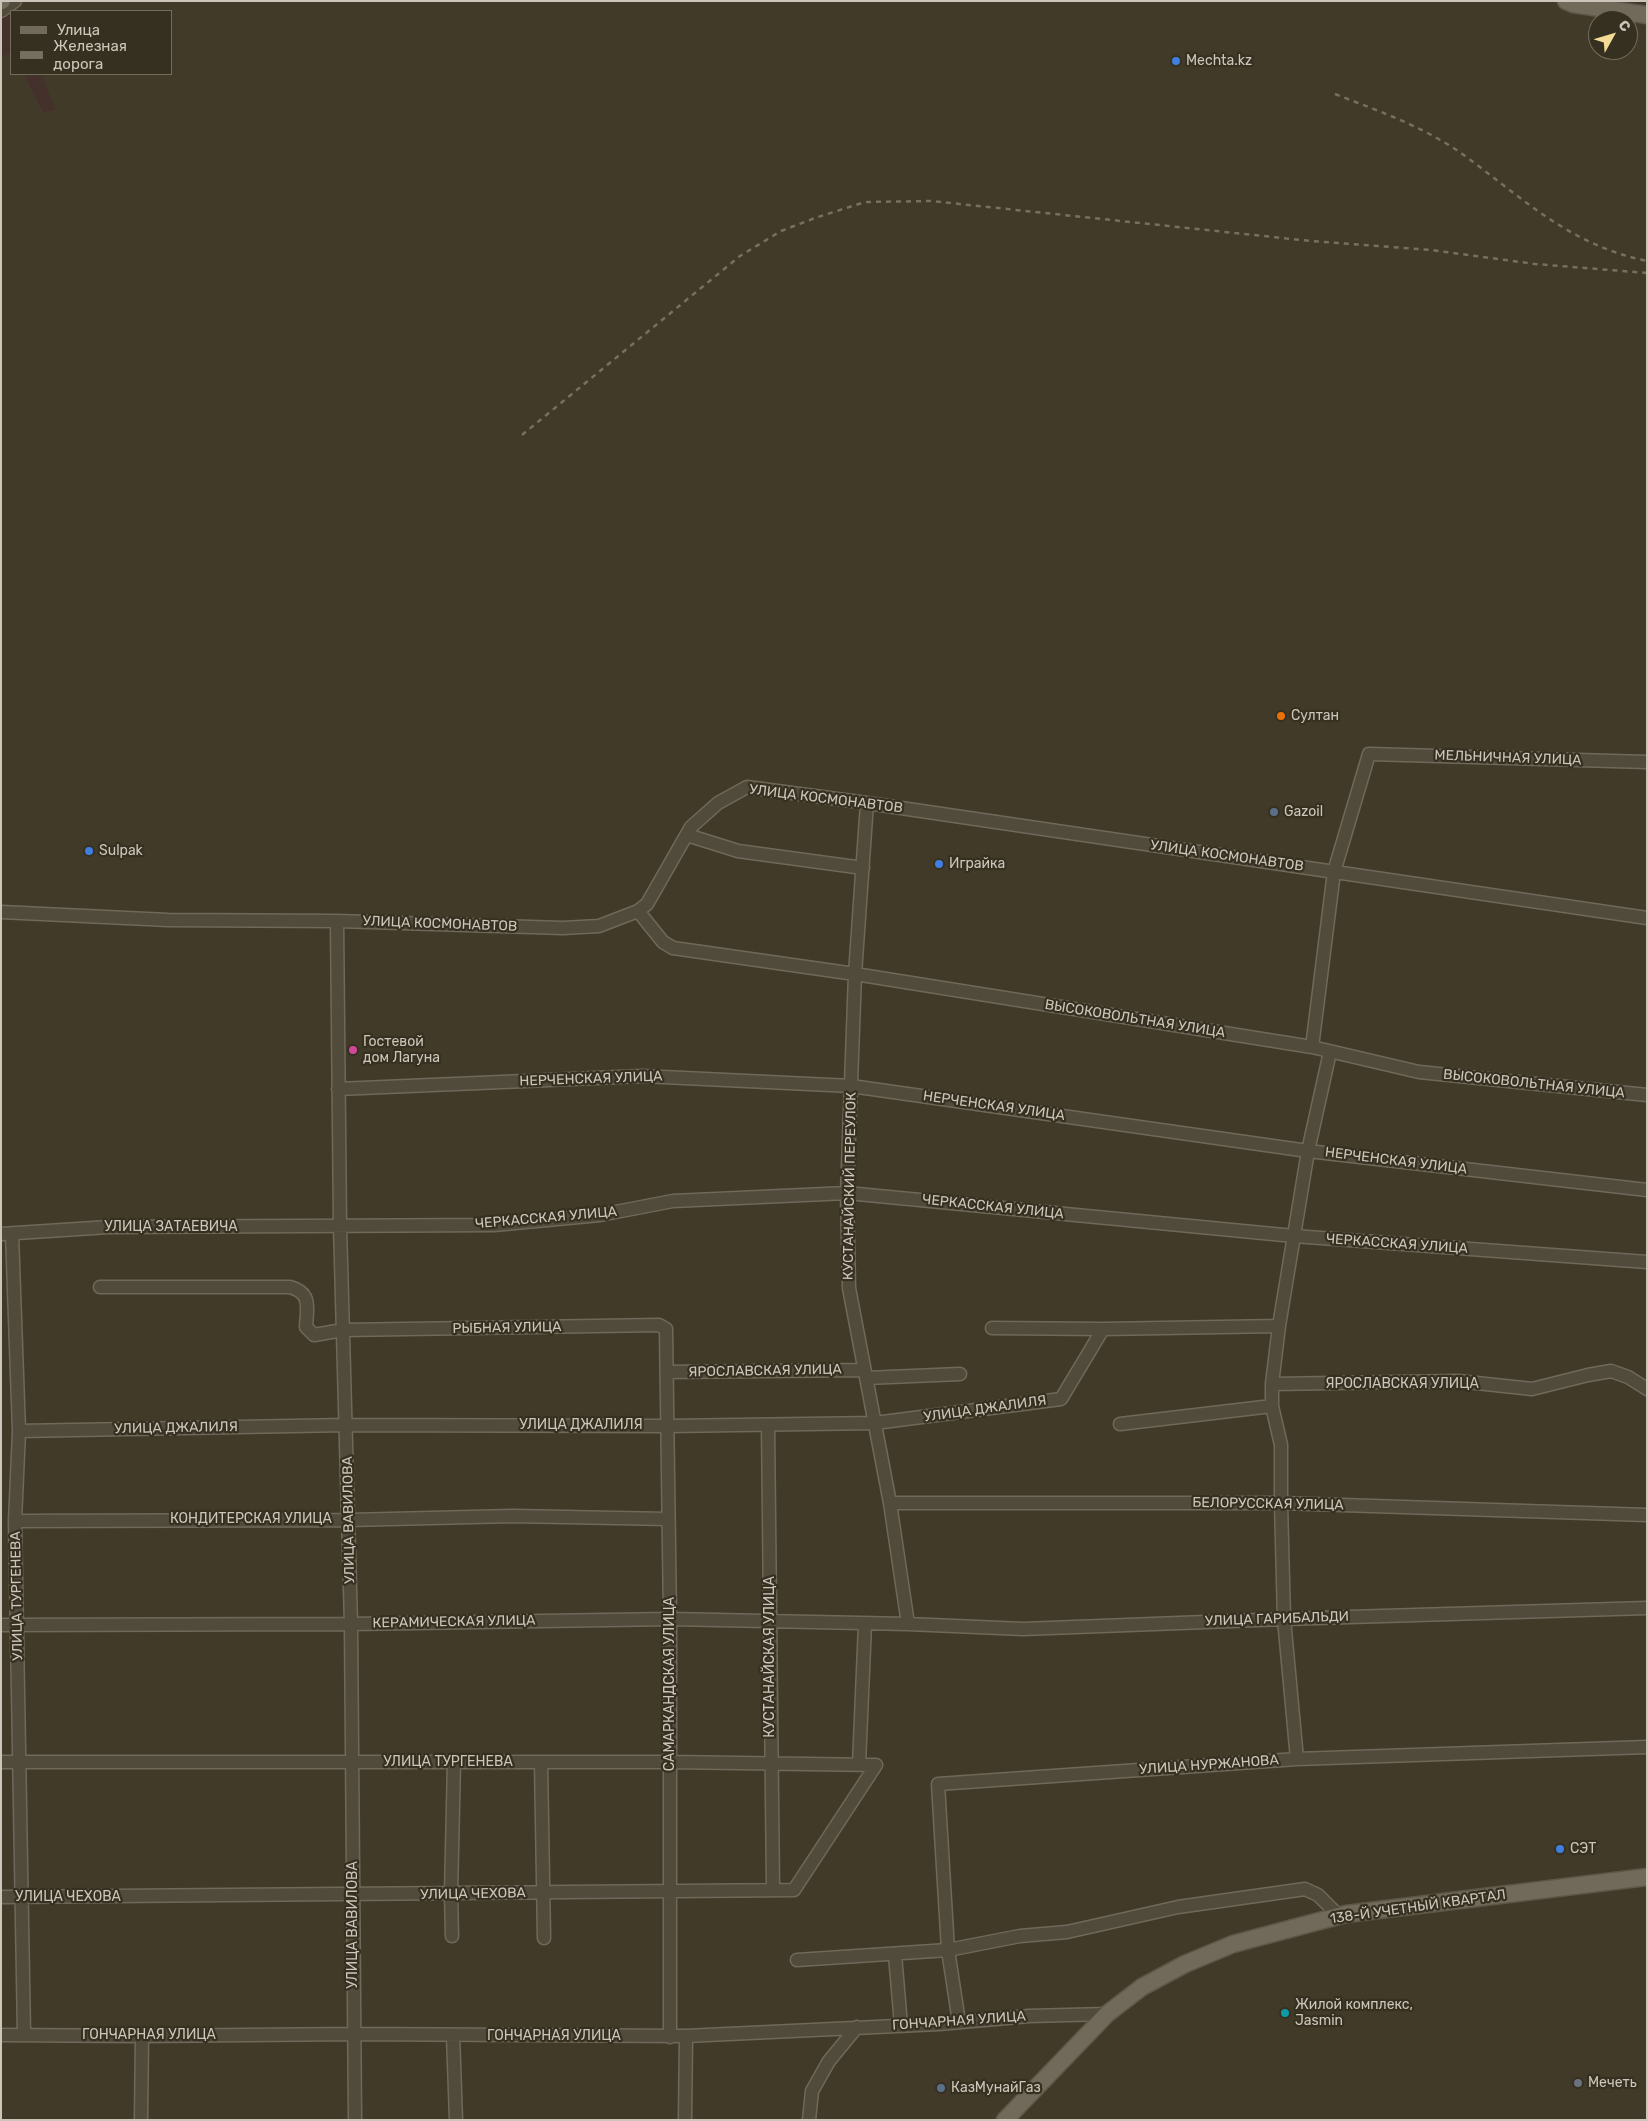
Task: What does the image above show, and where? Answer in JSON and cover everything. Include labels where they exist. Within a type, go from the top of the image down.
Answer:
[{"type":"main road","points":[[1566,1],[1573,4],[1647,15]]},
{"type":"main road","name":"138-Й УЧЕТНЫЙ КВАРТАЛ","points":[[1005,2120],[1107,2014],[1142,1987],[1185,1964],[1234,1944],[1339,1916],[1647,1877]]},
{"type":"street","points":[[1,11],[15,1]]},
{"type":"street","name":"МЕЛЬНИЧНАЯ УЛИЦА","points":[[1334,872],[1369,754],[1647,762]]},
{"type":"street","name":"УЛИЦА КОСМОНАВТОВ","points":[[1,912],[168,920],[337,921],[562,928],[599,926],[638,911],[647,904],[691,827],[718,803],[747,788],[868,803],[1647,918]]},
{"type":"street","name":"КУСТАНАЙСКИЙ ПЕРЕУЛОК","points":[[868,803],[855,974],[847,1193],[849,1288],[890,1503],[908,1624]]},
{"type":"street","points":[[687,835],[738,851],[863,868]]},
{"type":"street","points":[[1312,1047],[1334,872]]},
{"type":"street","name":"ВЫСОКОВОЛЬТНАЯ УЛИЦА","points":[[638,911],[663,942],[673,948],[855,974],[1312,1047],[1419,1072],[1647,1095]]},
{"type":"street","name":"УЛИЦА ВАВИЛОВА","points":[[337,921],[340,1226],[351,1624],[355,2120]]},
{"type":"street","points":[[1297,1758],[1284,1619],[1281,1445],[1272,1406],[1272,1384],[1278,1326],[1308,1151],[1330,1052]]},
{"type":"street","name":"НЕРЧЕНСКАЯ УЛИЦА","points":[[338,1089],[642,1076],[851,1086],[1308,1151],[1647,1190]]},
{"type":"street","name":"ЧЕРКАССКАЯ УЛИЦА","points":[[340,1226],[494,1225],[600,1215],[673,1200],[847,1193],[1294,1236],[1647,1262]]},
{"type":"street","name":"УЛИЦА ЗАТАЕВИЧА","points":[[6,1234],[80,1227],[340,1226]]},
{"type":"street","name":"УЛИЦА ТУРГЕНЕВА","points":[[6,1234],[19,1430],[15,1521],[20,1762],[20,1897],[24,2034]]},
{"type":"street","name":"РЫБНАЯ УЛИЦА","points":[[100,1287],[290,1287],[304,1294],[307,1301],[306,1327],[314,1335],[343,1330],[659,1326],[665,1327],[667,1332]]},
{"type":"street","points":[[992,1328],[1103,1329],[1278,1326]]},
{"type":"street","name":"УЛИЦА ДЖАЛИЛЯ","points":[[19,1430],[346,1424],[668,1426],[875,1424],[1061,1399],[1103,1329]]},
{"type":"street","name":"САМАРКАНДСКАЯ УЛИЦА","points":[[667,1332],[670,1618],[670,2037]]},
{"type":"street","name":"ЯРОСЛАВСКАЯ УЛИЦА","points":[[668,1372],[960,1374]]},
{"type":"street","name":"ЯРОСЛАВСКАЯ УЛИЦА","points":[[1272,1384],[1458,1381],[1532,1389],[1588,1375],[1611,1372],[1628,1377],[1647,1389]]},
{"type":"street","points":[[1120,1424],[1272,1406]]},
{"type":"street","name":"КУСТАНАЙСКАЯ УЛИЦА","points":[[768,1425],[773,1889]]},
{"type":"street","name":"БЕЛОРУССКАЯ УЛИЦА","points":[[890,1503],[1281,1503],[1647,1515]]},
{"type":"street","name":"КОНДИТЕРСКАЯ УЛИЦА","points":[[15,1521],[349,1520],[513,1516],[668,1519]]},
{"type":"street","name":"УЛИЦА ГАРИБАЛЬДИ","points":[[908,1624],[1023,1630],[1284,1619],[1647,1608]]},
{"type":"street","name":"КЕРАМИЧЕСКАЯ УЛИЦА","points":[[1,1625],[351,1624],[670,1618],[908,1624]]},
{"type":"street","points":[[859,1764],[866,1624]]},
{"type":"street","name":"УЛИЦА НУРЖАНОВА","points":[[959,2022],[948,1950],[938,1784],[1297,1758],[1647,1746]]},
{"type":"street","name":"УЛИЦА ТУРГЕНЕВА","points":[[1,1762],[670,1762],[876,1765]]},
{"type":"street","points":[[452,1936],[454,1762]]},
{"type":"street","points":[[541,1762],[544,1938]]},
{"type":"street","name":"УЛИЦА ЧЕХОВА","points":[[1,1897],[794,1890],[876,1765]]},
{"type":"street","points":[[797,1960],[948,1950],[1020,1936],[1067,1932],[1178,1907],[1305,1889],[1318,1895],[1339,1916]]},
{"type":"street","points":[[895,1955],[901,2025]]},
{"type":"street","name":"ГОНЧАРНАЯ УЛИЦА","points":[[1,2035],[353,2034],[670,2037],[959,2022],[1029,2016],[1107,2014]]},
{"type":"street","points":[[809,2120],[812,2091],[829,2061],[857,2027]]},
{"type":"street","points":[[453,2035],[456,2120]]},
{"type":"street","points":[[141,2120],[142,2036]]},
{"type":"street","points":[[685,2120],[686,2036]]},
{"type":"shaded area","points":[[10,14],[10,52],[1,57],[1,18]]},
{"type":"shaded area","points":[[24,75],[42,75],[55,110],[43,112]]},
{"type":"railway","points":[[1335,94],[1418,128],[1450,146],[1550,219],[1571,232],[1620,254],[1647,261]]},
{"type":"railway","points":[[522,435],[740,256],[781,231],[865,202],[931,201],[1311,241],[1431,250],[1535,264],[1647,273]]},
{"type":"place","name":"Mechta.kz","points":[[1176,61]]},
{"type":"place","name":"Султан","points":[[1281,716]]},
{"type":"place","name":"Gazoil","points":[[1274,812]]},
{"type":"place","name":"Sulpak","points":[[89,851]]},
{"type":"place","name":"Играйка","points":[[939,864]]},
{"type":"place","name":"Гостевой дом Лагуна","points":[[353,1050]]},
{"type":"place","name":"СЭТ","points":[[1560,1849]]},
{"type":"place","name":"Жилой комплекс, Jasmin","points":[[1285,2013]]},
{"type":"place","name":"Мечеть","points":[[1578,2083]]},
{"type":"place","name":"КазМунайГаз","points":[[941,2088]]}]
